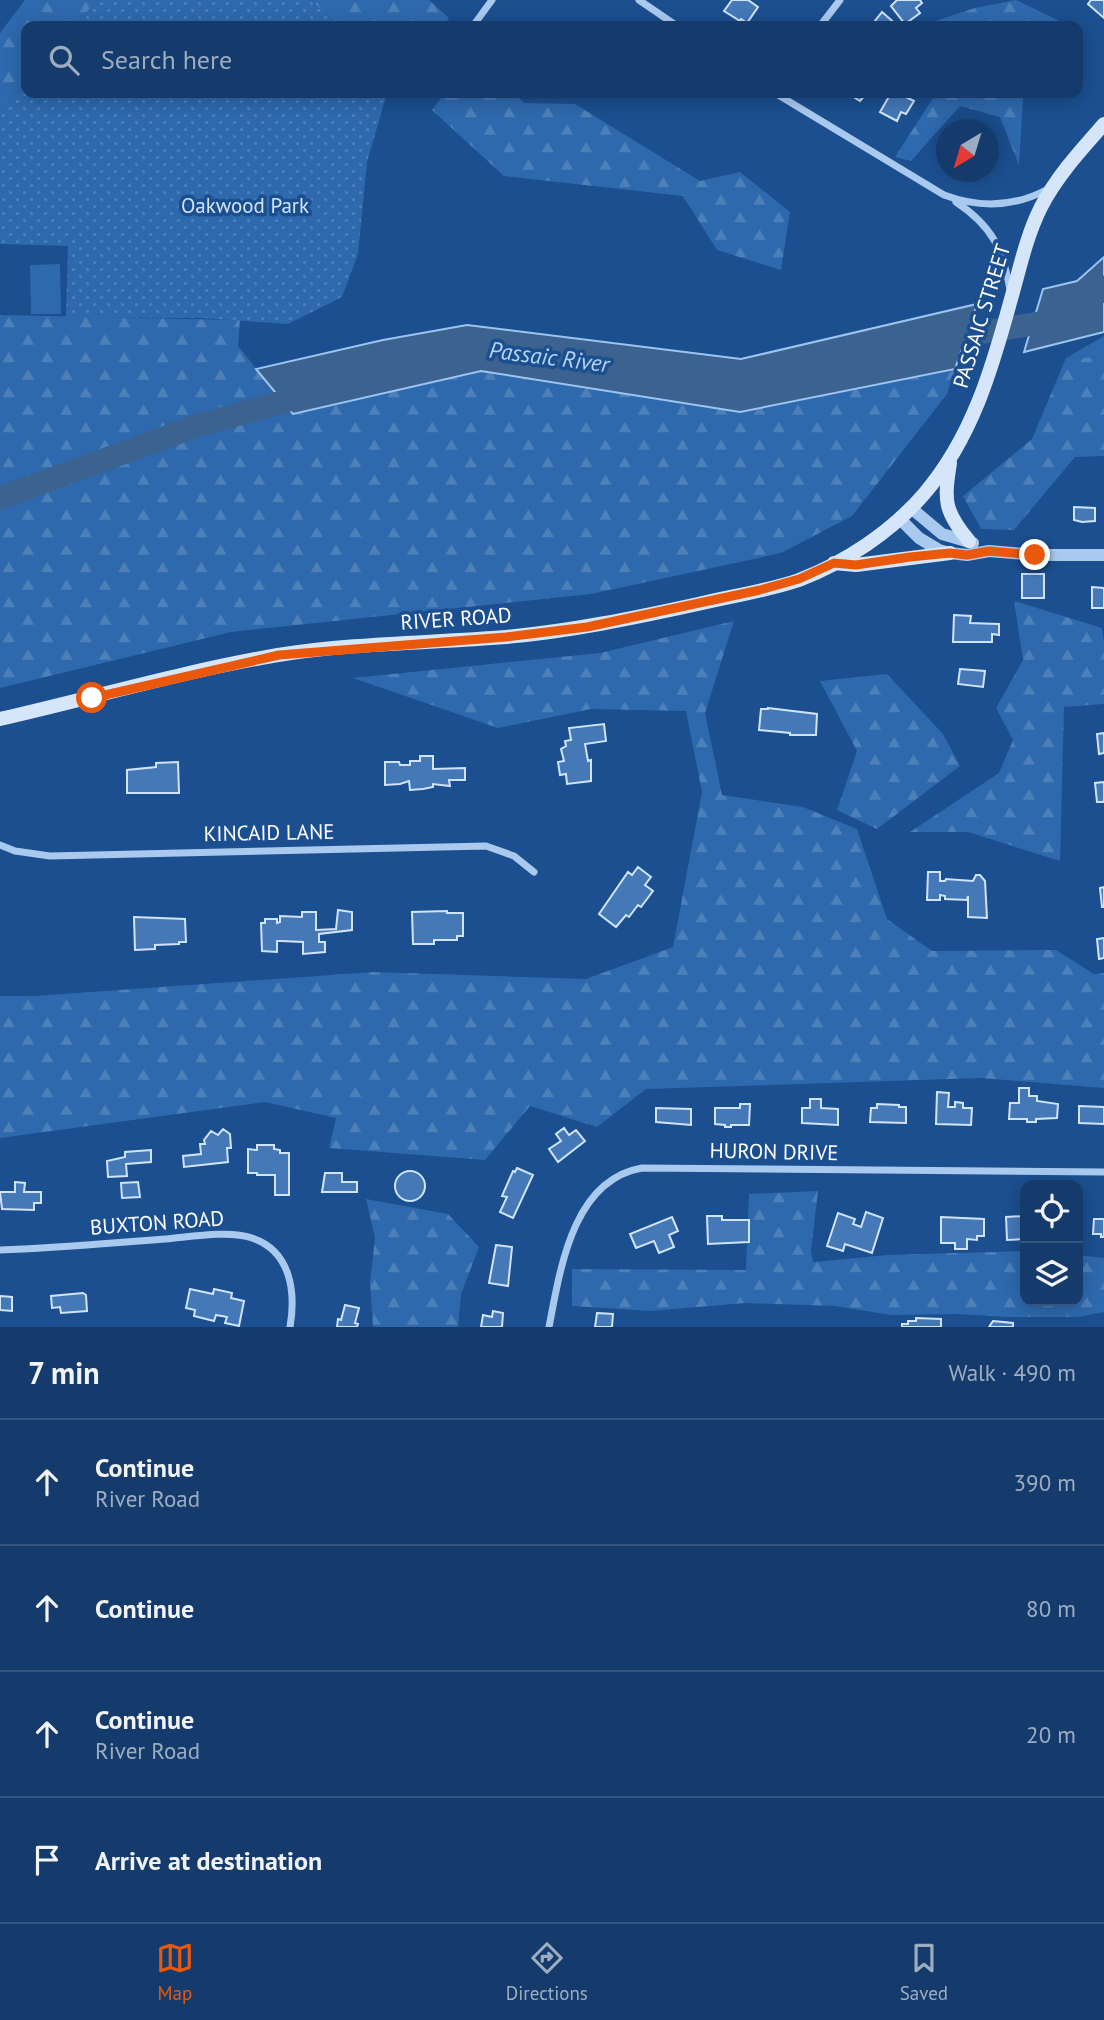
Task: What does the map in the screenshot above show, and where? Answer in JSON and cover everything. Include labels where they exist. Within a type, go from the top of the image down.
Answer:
[{"type":"main road","name":"PASSAIC STREET","points":[[900,519],[951,460],[973,416],[992,364],[1030,233],[1055,185],[1104,124]]},
{"type":"main road","points":[[951,460],[945,496],[947,511],[969,541]]},
{"type":"main road","name":"RIVER ROAD","points":[[0,719],[279,655],[506,637],[587,627],[773,586],[799,579],[834,563],[858,550],[900,519]]},
{"type":"main road","points":[[834,563],[856,565],[950,553]]},
{"type":"street","points":[[477,21],[492,0]]},
{"type":"street","points":[[639,0],[670,21]]},
{"type":"street","points":[[824,21],[840,0]]},
{"type":"street","points":[[783,98],[977,217],[1003,254],[1012,297]]},
{"type":"street","points":[[944,195],[967,202],[1005,203],[1029,198],[1055,185]]},
{"type":"street","points":[[911,508],[942,534],[969,541],[989,551]]},
{"type":"street","points":[[900,519],[919,538],[950,553],[967,555],[989,551],[1035,555],[1104,555]]},
{"type":"street","name":"KINCAID LANE","points":[[0,845],[15,851],[50,856],[486,846],[514,856],[534,872]]},
{"type":"street","name":"HURON DRIVE","points":[[549,1327],[564,1252],[572,1233],[602,1186],[629,1170],[1104,1172]]},
{"type":"street","name":"BUXTON ROAD","points":[[0,1250],[206,1236],[253,1238],[271,1250],[286,1267],[294,1299],[290,1327]]},
{"type":"green space","points":[[25,0],[97,0],[79,21],[21,21],[21,88],[0,112],[0,33]]},
{"type":"green space","points":[[97,0],[311,0],[333,21],[79,21]]},
{"type":"green space","points":[[311,0],[429,0],[449,18],[447,21],[333,21]]},
{"type":"green space","points":[[1016,0],[1060,21],[935,21],[975,8]]},
{"type":"green space","name":"Oakwood Park","points":[[21,88],[21,98],[386,98],[367,162],[358,254],[342,297],[288,324],[201,318],[66,317],[68,246],[0,244],[0,112]]},
{"type":"green space","points":[[441,98],[519,98],[524,103],[575,104],[700,181],[740,172],[790,212],[781,270],[717,250],[683,196],[504,176],[432,110]]},
{"type":"green space","points":[[933,98],[1023,98],[1019,165],[1000,117],[960,106],[948,119],[936,119],[936,133],[911,161],[895,157]]},
{"type":"green space","points":[[60,264],[61,314],[31,314],[30,265]]},
{"type":"green space","points":[[0,315],[240,320],[238,346],[293,414],[481,371],[740,412],[955,369],[947,394],[852,516],[781,553],[591,594],[231,632],[0,688]]},
{"type":"green space","points":[[1104,336],[1104,357],[1066,358]]},
{"type":"green space","points":[[1104,357],[1104,456],[1075,457],[1014,530],[981,529],[963,496],[1032,439],[1066,358]]},
{"type":"green space","points":[[1014,601],[1102,628],[1104,704],[1064,707],[1060,861],[968,832],[910,832],[999,773],[1013,740],[996,708],[1023,660]]},
{"type":"green space","points":[[734,621],[705,713],[722,795],[803,807],[857,829],[887,919],[932,951],[1056,950],[1094,974],[1104,973],[1104,1088],[981,1078],[646,1089],[597,1127],[530,1106],[485,1160],[329,1148],[336,1118],[265,1102],[0,1138],[0,996],[35,996],[373,972],[586,979],[673,947],[702,792],[686,711],[591,709],[498,728],[353,678],[600,653]]},
{"type":"green space","points":[[887,674],[943,734],[960,766],[877,829],[837,810],[857,751],[820,681]]},
{"type":"green space","points":[[818,1191],[811,1251],[813,1262],[888,1255],[1020,1251],[1020,1306],[1083,1306],[1083,1256],[1104,1258],[1104,1312],[1078,1317],[1008,1317],[958,1314],[891,1315],[835,1306],[745,1303],[650,1311],[572,1306],[572,1269],[746,1270],[749,1194]]},
{"type":"green space","points":[[366,1199],[448,1214],[479,1247],[461,1294],[458,1327],[373,1327],[370,1283],[375,1238]]},
{"type":"water","points":[[1104,257],[1104,332],[1024,352],[1043,289],[1077,281]]},
{"type":"water","points":[[977,304],[955,369],[740,412],[481,371],[293,414],[256,369],[383,340],[467,325],[741,359]]},
{"type":"building","points":[[732,0],[748,0],[758,7],[748,21],[740,21],[724,11]]},
{"type":"building","points":[[897,0],[920,0],[922,3],[916,8],[920,13],[909,21],[903,21],[891,6]]},
{"type":"building","points":[[1091,0],[1104,0],[1104,18],[1088,4]]},
{"type":"building","points":[[882,12],[892,21],[875,21]]},
{"type":"building","points":[[888,98],[908,98],[914,101],[906,114],[901,112],[897,121],[880,112]]},
{"type":"building","points":[[1074,507],[1095,508],[1095,521],[1074,520]]},
{"type":"building","points":[[1022,574],[1044,574],[1044,598],[1022,598]]},
{"type":"building","points":[[1092,587],[1104,588],[1104,608],[1092,608]]},
{"type":"building","points":[[954,615],[971,616],[970,623],[999,624],[999,635],[992,634],[992,642],[953,642]]},
{"type":"building","points":[[960,669],[985,671],[983,687],[958,684]]},
{"type":"building","points":[[761,709],[817,714],[816,735],[790,735],[759,730]]},
{"type":"building","points":[[604,724],[606,741],[585,744],[588,761],[591,760],[591,781],[567,784],[566,774],[560,775],[558,762],[564,761],[561,749],[566,746],[565,741],[571,740],[569,728]]},
{"type":"building","points":[[1104,733],[1104,753],[1099,754],[1097,734]]},
{"type":"building","points":[[420,756],[433,756],[433,769],[465,768],[465,780],[449,780],[450,786],[433,784],[433,787],[410,790],[409,781],[385,785],[385,762],[410,765],[410,761],[420,761]]},
{"type":"building","points":[[178,762],[179,793],[127,793],[127,770],[156,767],[156,763]]},
{"type":"building","points":[[1104,782],[1104,802],[1097,802],[1095,783]]},
{"type":"building","points":[[638,867],[651,877],[645,885],[653,891],[641,907],[638,905],[629,917],[626,915],[616,927],[599,914],[628,872],[632,875]]},
{"type":"building","points":[[928,872],[940,872],[940,881],[973,881],[976,875],[980,875],[985,881],[987,918],[968,917],[968,896],[967,900],[945,899],[945,896],[940,895],[940,900],[927,900]]},
{"type":"building","points":[[1104,887],[1104,907],[1102,907],[1100,888]]},
{"type":"building","points":[[338,910],[352,912],[352,930],[319,934],[319,942],[325,942],[325,952],[303,954],[303,942],[281,941],[277,941],[277,952],[262,951],[261,923],[265,923],[265,919],[277,919],[277,923],[280,922],[280,916],[302,917],[302,912],[316,912],[316,930],[336,929]]},
{"type":"building","points":[[412,912],[463,913],[463,936],[457,936],[457,940],[434,940],[434,944],[413,944]]},
{"type":"building","points":[[134,917],[185,919],[186,942],[155,945],[155,949],[135,950]]},
{"type":"building","points":[[1104,938],[1104,958],[1099,959],[1097,939]]},
{"type":"building","points":[[1019,1088],[1029,1088],[1029,1096],[1037,1096],[1037,1101],[1058,1104],[1057,1118],[1036,1119],[1036,1122],[1009,1119],[1010,1103],[1019,1103]]},
{"type":"building","points":[[937,1092],[949,1093],[948,1107],[955,1107],[955,1102],[963,1103],[963,1108],[972,1108],[971,1125],[936,1124]]},
{"type":"building","points":[[810,1099],[821,1099],[821,1108],[838,1109],[838,1125],[802,1123],[802,1108],[810,1108]]},
{"type":"building","points":[[740,1104],[750,1104],[749,1125],[725,1127],[715,1124],[715,1108],[740,1108]]},
{"type":"building","points":[[877,1104],[906,1107],[906,1123],[870,1122],[871,1108],[877,1108]]},
{"type":"building","points":[[1079,1106],[1104,1107],[1104,1124],[1079,1123]]},
{"type":"building","points":[[656,1108],[691,1109],[691,1125],[656,1122]]},
{"type":"building","points":[[564,1128],[569,1135],[576,1130],[585,1141],[558,1162],[549,1149],[561,1141],[556,1134]]},
{"type":"building","points":[[223,1129],[230,1134],[228,1162],[184,1167],[183,1156],[201,1154],[200,1144],[205,1144],[204,1140],[211,1131],[218,1135]]},
{"type":"building","points":[[257,1145],[274,1145],[274,1149],[280,1150],[280,1153],[289,1153],[289,1195],[275,1195],[275,1175],[248,1173],[248,1149],[257,1150]]},
{"type":"building","points":[[151,1150],[151,1162],[126,1164],[127,1176],[108,1177],[107,1161],[125,1157],[125,1152]]},
{"type":"building","points":[[517,1168],[533,1175],[513,1218],[500,1212],[507,1197],[502,1196],[513,1171]]},
{"type":"building","points":[[410,1171],[421,1175],[425,1186],[421,1197],[410,1201],[399,1197],[395,1186],[399,1175]]},
{"type":"building","points":[[325,1173],[342,1173],[342,1182],[357,1182],[357,1192],[322,1192]]},
{"type":"building","points":[[15,1182],[25,1183],[24,1192],[41,1192],[41,1203],[34,1203],[34,1210],[2,1209],[0,1192],[15,1192]]},
{"type":"building","points":[[138,1182],[140,1197],[122,1198],[121,1183]]},
{"type":"building","points":[[866,1212],[883,1218],[872,1253],[845,1244],[843,1251],[827,1246],[838,1213],[855,1219],[853,1224],[861,1227]]},
{"type":"building","points":[[707,1216],[722,1216],[722,1220],[749,1220],[749,1242],[708,1244]]},
{"type":"building","points":[[1020,1216],[1020,1239],[1007,1240],[1006,1217]]},
{"type":"building","points":[[672,1217],[678,1231],[669,1235],[674,1247],[659,1253],[654,1241],[636,1248],[630,1234]]},
{"type":"building","points":[[941,1217],[984,1219],[984,1236],[977,1236],[977,1240],[967,1239],[967,1249],[955,1249],[955,1243],[941,1243]]},
{"type":"building","points":[[1094,1219],[1104,1219],[1104,1237],[1101,1237],[1101,1234],[1093,1234]]},
{"type":"building","points":[[496,1245],[512,1247],[508,1286],[489,1283]]},
{"type":"building","points":[[190,1289],[213,1294],[214,1289],[232,1293],[231,1298],[244,1301],[239,1326],[225,1323],[227,1317],[216,1315],[214,1321],[194,1316],[195,1310],[186,1308]]},
{"type":"building","points":[[86,1295],[87,1311],[61,1313],[60,1307],[52,1308],[51,1296]]},
{"type":"building","points":[[0,1296],[12,1297],[12,1311],[0,1310]]},
{"type":"building","points":[[345,1305],[359,1308],[355,1323],[358,1324],[357,1327],[337,1327]]},
{"type":"building","points":[[493,1311],[503,1313],[502,1327],[481,1327],[483,1315],[492,1317]]},
{"type":"building","points":[[597,1313],[613,1314],[612,1327],[595,1327]]},
{"type":"building","points":[[916,1318],[941,1319],[941,1327],[902,1327],[902,1324],[908,1324],[908,1321],[916,1321]]},
{"type":"building","points":[[993,1321],[1013,1323],[1013,1327],[989,1327]]},
{"type":"waterway","name":"Passaic River","points":[[935,340],[1070,318],[1104,287]]},
{"type":"waterway","name":"Passaic River","points":[[0,498],[199,425],[311,394]]},
{"type":"route","points":[[92,698],[279,655],[506,637],[587,627],[760,590],[799,579],[834,563],[856,565],[910,557],[950,553],[967,555],[989,551],[1035,555]]}]
